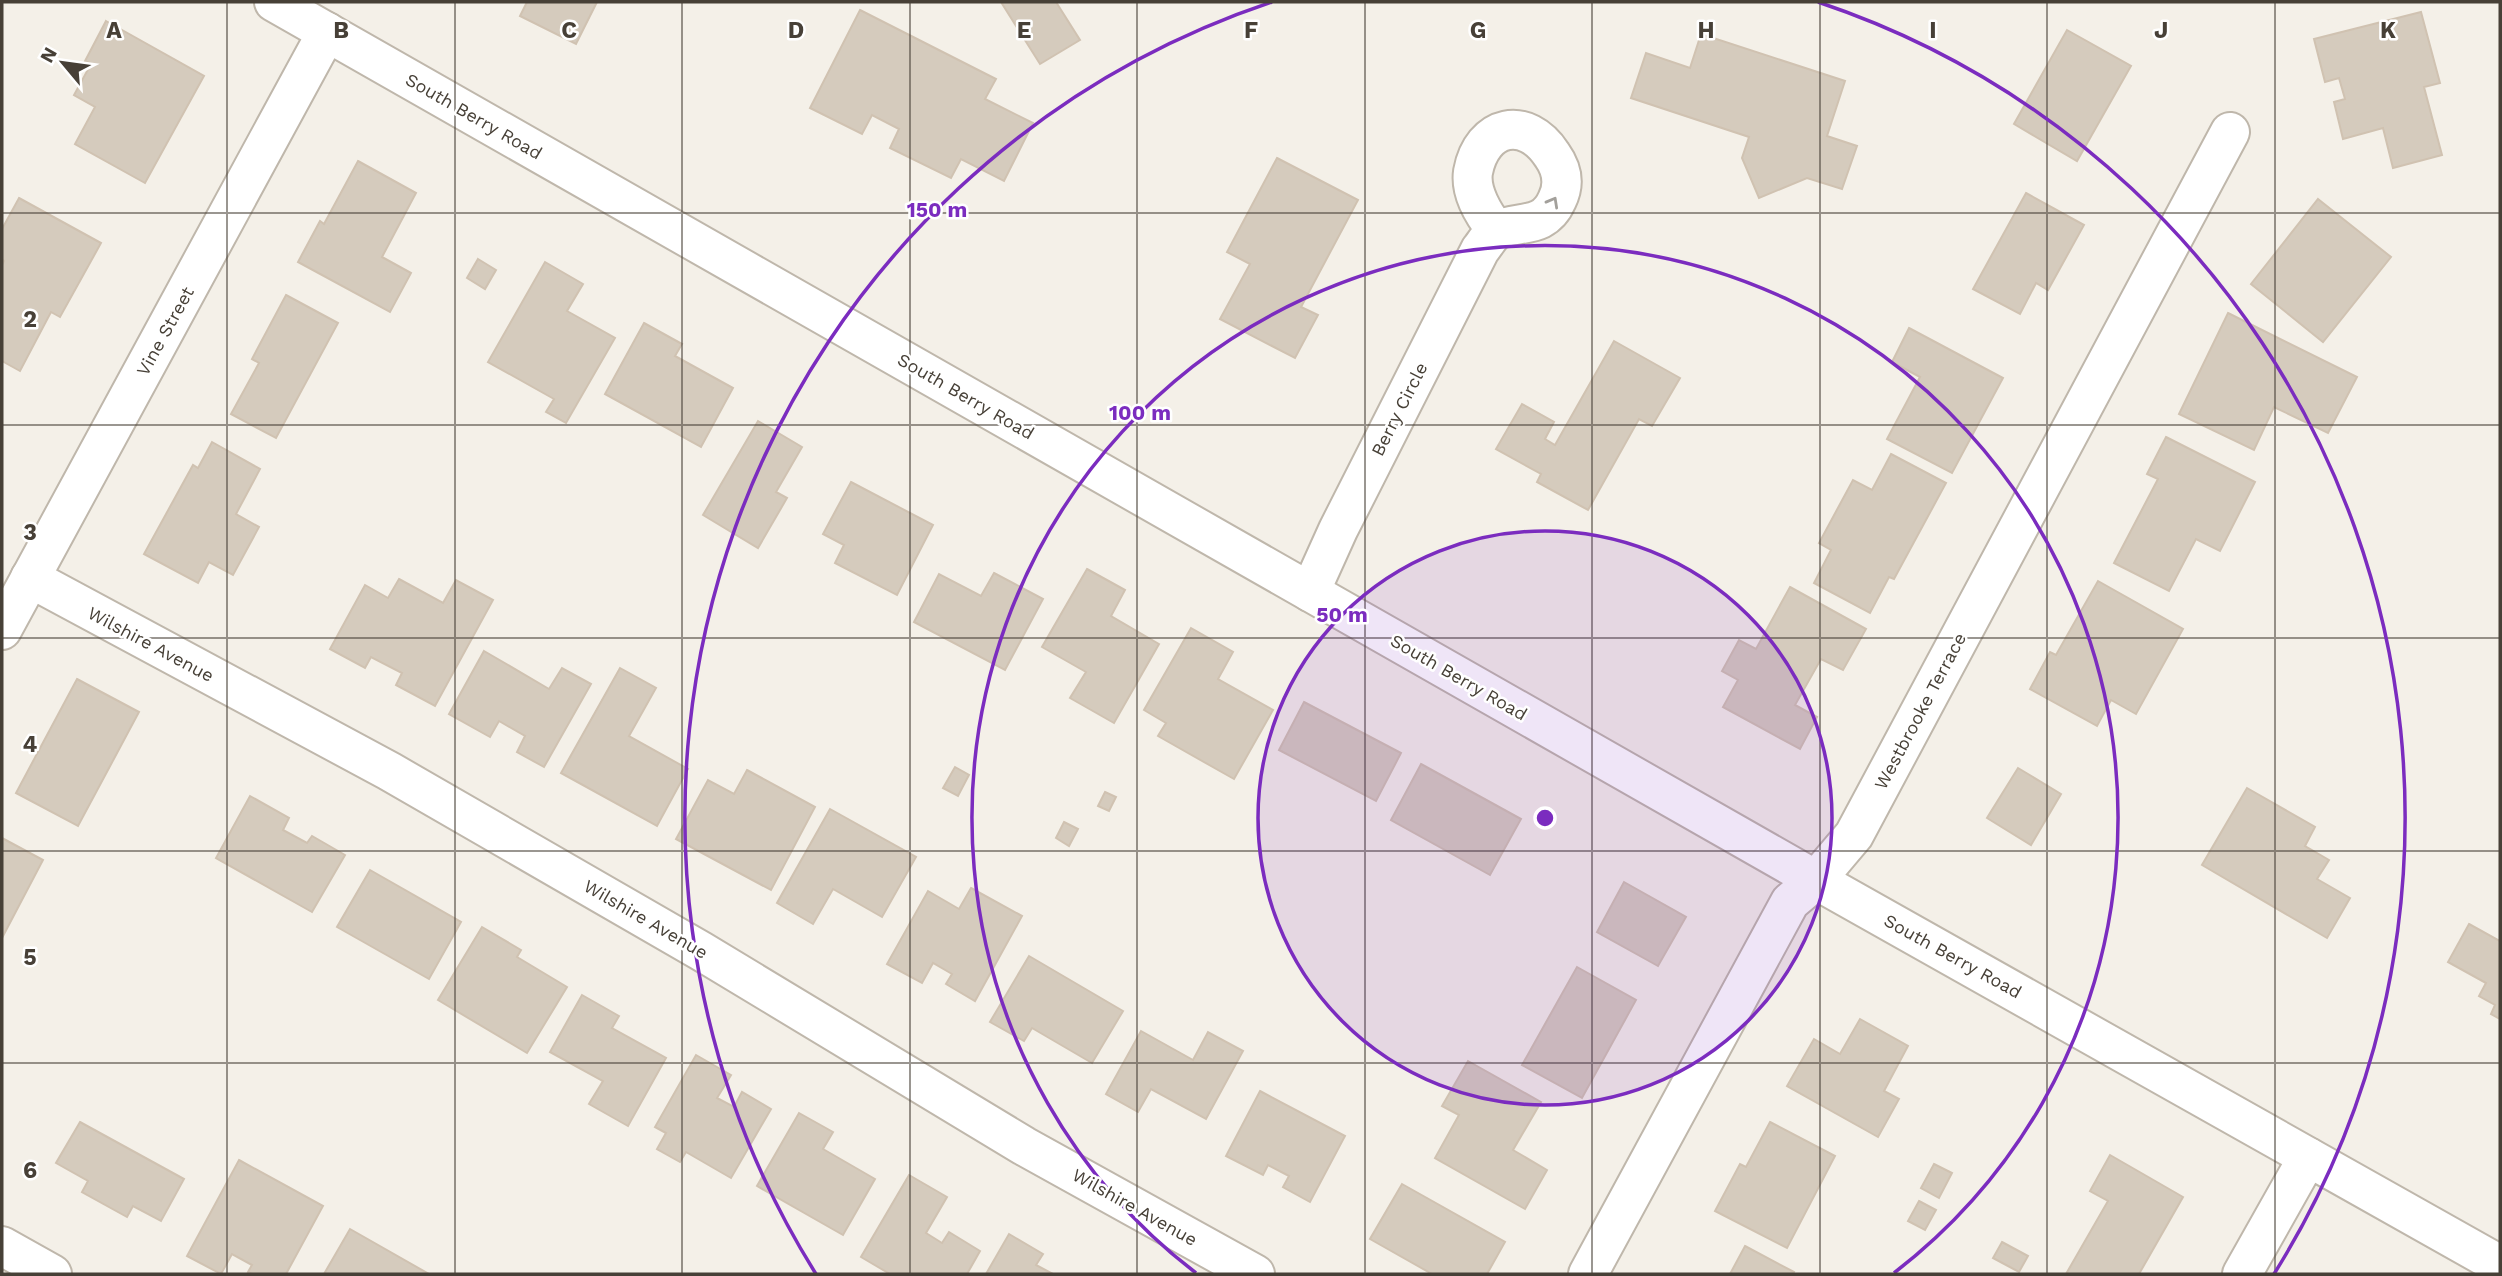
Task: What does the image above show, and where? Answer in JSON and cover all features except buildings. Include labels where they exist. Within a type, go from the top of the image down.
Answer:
[{"type":"street","name":"South Berry Road","points":[[274,2],[1816,880],[2500,1265]]},
{"type":"street","name":"Vine Street","points":[[2,630],[327,32]]},
{"type":"street","name":"Westbrooke Terrace","points":[[1588,1274],[1790,902],[1816,880],[1854,835],[2230,132]]},
{"type":"street","name":"Berry Circle","points":[[1310,592],[1338,530],[1480,250],[1496,230]]},
{"type":"street","name":"Wilshire Avenue","points":[[30,579],[389,771],[701,951],[1024,1146],[1255,1274]]},
{"type":"street","points":[[2242,1274],[2308,1157]]},
{"type":"street","points":[[2,1247],[52,1274]]}]
